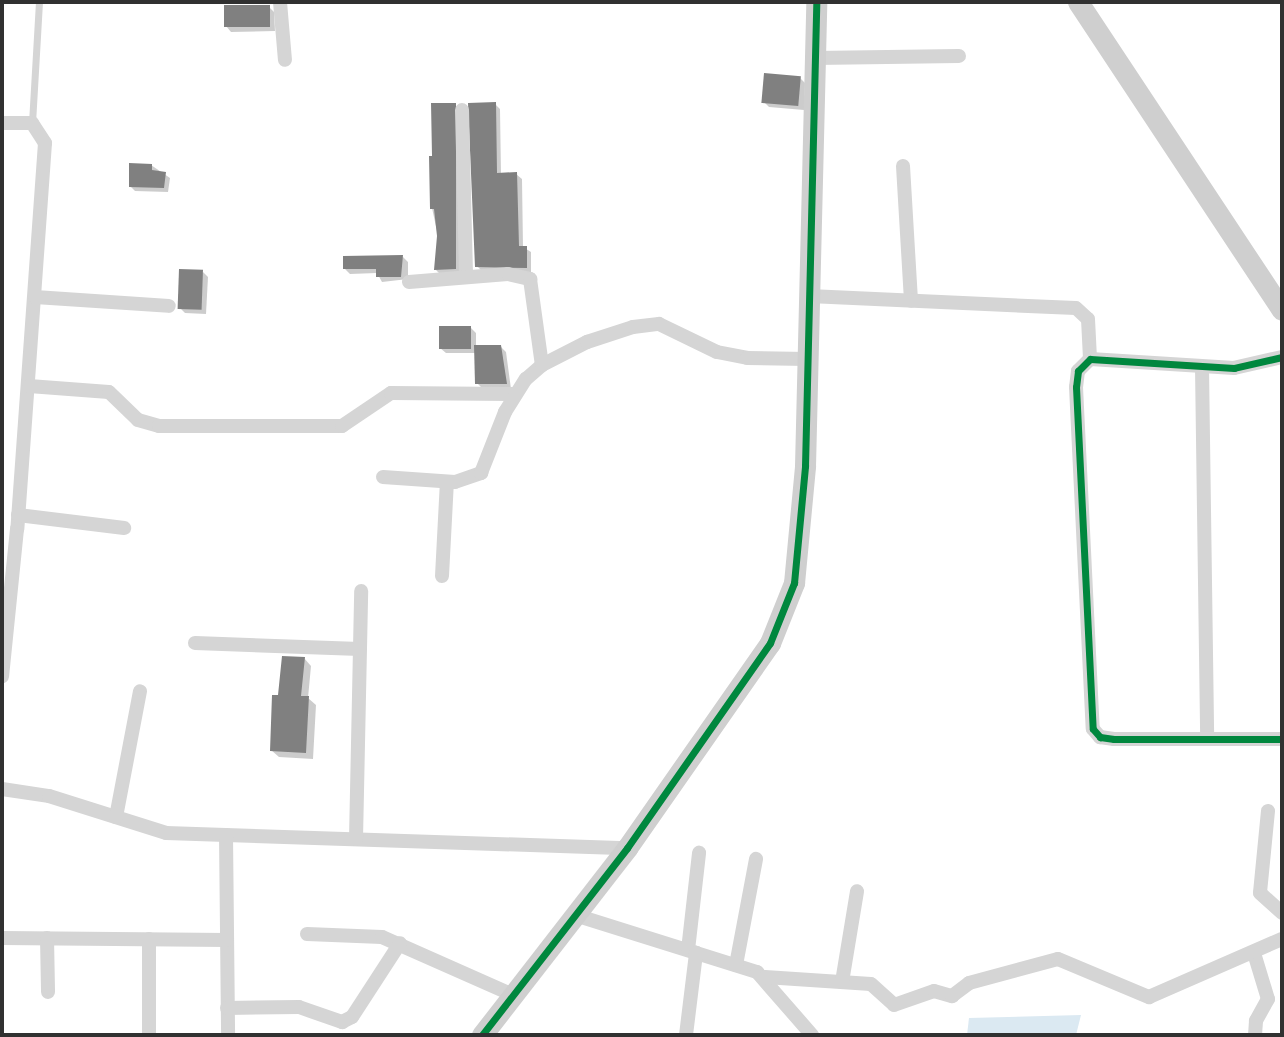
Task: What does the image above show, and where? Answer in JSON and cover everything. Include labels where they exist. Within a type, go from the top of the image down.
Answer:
[{"type":"street","points":[[280,2],[285,60]]},
{"type":"street","points":[[482,1035],[626,848],[770,643],[794,583],[805,466],[816,2]]},
{"type":"street","points":[[1077,2],[1282,310]]},
{"type":"street","points":[[815,58],[959,56]]},
{"type":"street","points":[[462,110],[466,277]]},
{"type":"street","points":[[2,123],[32,123],[45,144],[18,515],[8,547],[2,676]]},
{"type":"street","points":[[903,166],[911,301]]},
{"type":"street","points":[[409,282],[521,274],[530,279],[542,365]]},
{"type":"street","points":[[809,296],[1076,308],[1088,319],[1090,359],[1078,371],[1076,387],[1093,729],[1100,737],[1114,739],[1282,739]]},
{"type":"street","points":[[35,297],[169,306]]},
{"type":"street","points":[[383,477],[447,482],[481,473],[515,394],[542,365],[608,334],[659,324],[730,355],[807,359]]},
{"type":"street","points":[[1090,359],[1202,368],[1241,367],[1282,357]]},
{"type":"street","points":[[1202,368],[1207,739]]},
{"type":"street","points":[[29,386],[109,392],[138,420],[159,426],[342,426],[391,393],[515,394]]},
{"type":"street","points":[[442,576],[447,482]]},
{"type":"street","points":[[18,515],[124,528]]},
{"type":"street","points":[[356,839],[361,591]]},
{"type":"street","points":[[195,643],[360,649]]},
{"type":"street","points":[[116,817],[140,691]]},
{"type":"street","points":[[2,789],[48,796],[166,832],[626,848]]},
{"type":"street","points":[[1268,811],[1260,893],[1282,914]]},
{"type":"street","points":[[226,835],[228,1035]]},
{"type":"street","points":[[686,1035],[699,853]]},
{"type":"street","points":[[736,965],[756,859]]},
{"type":"street","points":[[842,982],[857,891]]},
{"type":"street","points":[[575,915],[736,965],[765,977],[871,984],[894,1005],[934,991],[952,996],[968,983],[1058,959],[1149,997],[1282,939]]},
{"type":"street","points":[[307,933],[370,935],[400,943],[513,995]]},
{"type":"street","points":[[2,938],[227,940]]},
{"type":"street","points":[[47,938],[48,992]]},
{"type":"street","points":[[149,939],[149,1035]]},
{"type":"street","points":[[228,1008],[299,1007],[342,1022],[352,1017],[400,943]]},
{"type":"street","points":[[1254,953],[1268,999],[1256,1021],[1255,1035]]},
{"type":"street","points":[[765,977],[785,1009],[811,1035]]},
{"type":"lane","points":[[32,123],[39,2]]},
{"type":"shaded area","points":[[1081,1015],[1076,1035],[967,1035],[969,1018]]},
{"type":"building","points":[[224,5],[270,5],[270,27],[224,27]]},
{"type":"building","points":[[764,73],[801,76],[798,106],[761,103]]},
{"type":"building","points":[[496,102],[497,173],[517,172],[519,246],[527,246],[527,268],[475,267],[468,103]]},
{"type":"building","points":[[431,103],[456,103],[456,269],[434,270],[437,236],[434,209],[430,209]]},
{"type":"building","points":[[129,163],[152,164],[152,170],[166,172],[164,188],[129,187]]},
{"type":"building","points":[[403,255],[401,277],[376,277],[376,269],[343,269],[343,256]]},
{"type":"building","points":[[179,269],[203,270],[202,310],[178,309]]},
{"type":"building","points":[[439,326],[471,326],[471,349],[439,349]]},
{"type":"building","points":[[474,345],[501,345],[507,384],[475,384]]},
{"type":"building","points":[[282,656],[305,657],[301,696],[309,696],[306,753],[270,751],[272,695],[278,695]]},
{"type":"cycle path","points":[[482,1035],[627,848],[770,643],[794,583],[805,466],[816,2]]},
{"type":"cycle path","points":[[1282,357],[1234,368],[1090,359],[1078,371],[1076,387],[1093,729],[1100,737],[1114,739],[1282,739]]}]
